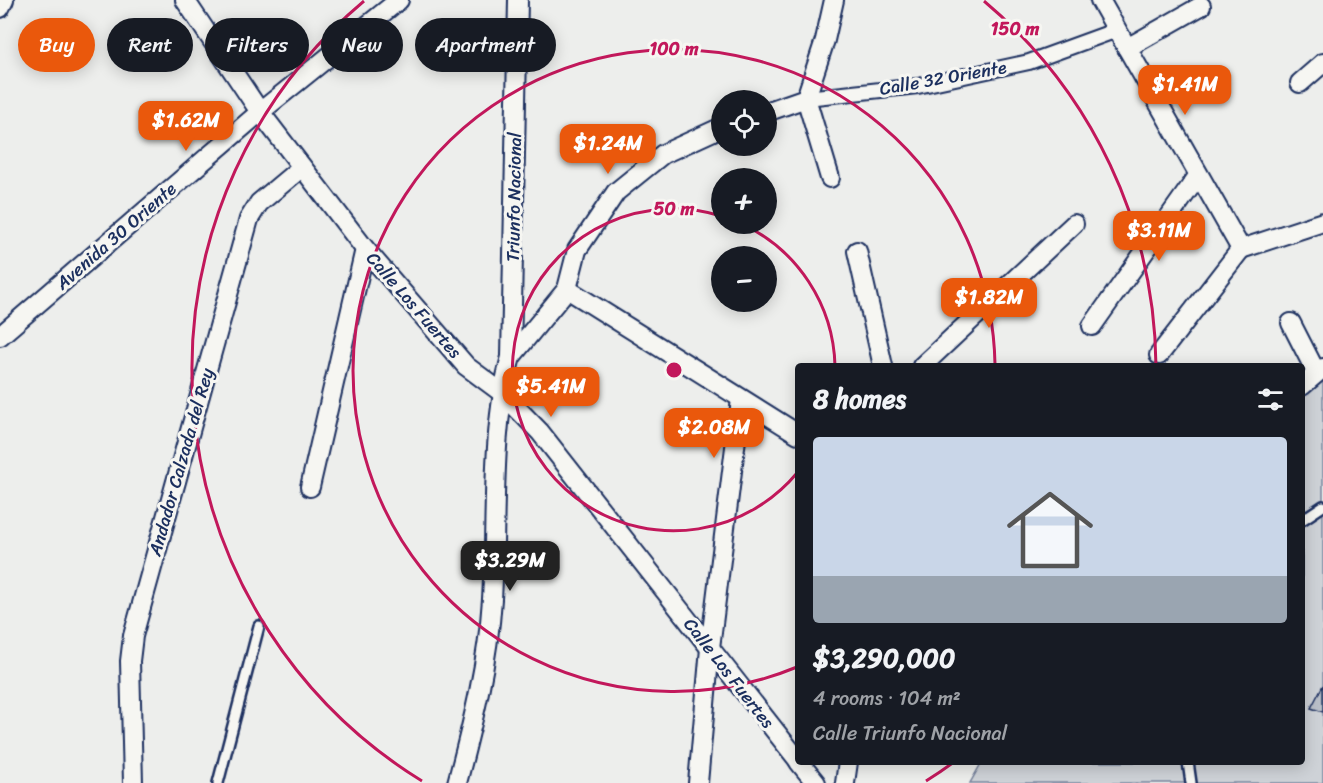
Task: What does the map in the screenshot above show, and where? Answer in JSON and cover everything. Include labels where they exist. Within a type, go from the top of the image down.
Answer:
[{"type":"street","points":[[0,8],[4,0]]},
{"type":"street","name":"Calle Los Fuertes","points":[[185,0],[260,112],[365,249],[466,366],[501,392],[565,463],[795,756]]},
{"type":"street","name":"Avenida 30 Oriente","points":[[0,336],[260,112],[399,0]]},
{"type":"street","name":"Triunfo Nacional","points":[[457,783],[478,706],[492,601],[501,392],[511,357],[518,0]]},
{"type":"street","points":[[830,178],[806,98],[825,40],[834,0]]},
{"type":"street","points":[[1100,0],[1241,249]]},
{"type":"street","points":[[1127,48],[1201,6]]},
{"type":"street","name":"Calle 32 Oriente","points":[[777,107],[806,98],[918,86],[1018,64],[1117,30]]},
{"type":"street","points":[[1300,83],[1323,63]]},
{"type":"street","points":[[511,357],[567,289],[577,250],[616,192],[663,154],[711,132]]},
{"type":"street","name":"Andador Calzada del Rey","points":[[133,783],[130,662],[133,636],[249,219],[259,203],[302,167]]},
{"type":"street","points":[[1092,326],[1198,176]]},
{"type":"street","points":[[1159,355],[1241,249],[1323,222]]},
{"type":"street","points":[[925,363],[1074,224]]},
{"type":"street","points":[[310,487],[365,249]]},
{"type":"street","points":[[857,251],[881,363]]},
{"type":"street","points":[[567,289],[795,432]]},
{"type":"street","points":[[1292,323],[1320,370],[1305,383]]},
{"type":"street","points":[[698,783],[710,648],[741,399]]},
{"type":"street","name":"Calle Los Fuertes","points":[[802,765],[816,783]]},
{"type":"street","points":[[845,783],[848,765]]},
{"type":"lane","points":[[1305,518],[1323,506]]},
{"type":"lane","points":[[218,783],[259,626]]},
{"type":"lane","points":[[1188,765],[1191,783]]},
{"type":"shaded area","points":[[1323,376],[1323,783],[970,783],[980,765],[1305,765],[1305,389]]},
{"type":"building","points":[[1323,685],[1323,712],[1311,708]]}]
